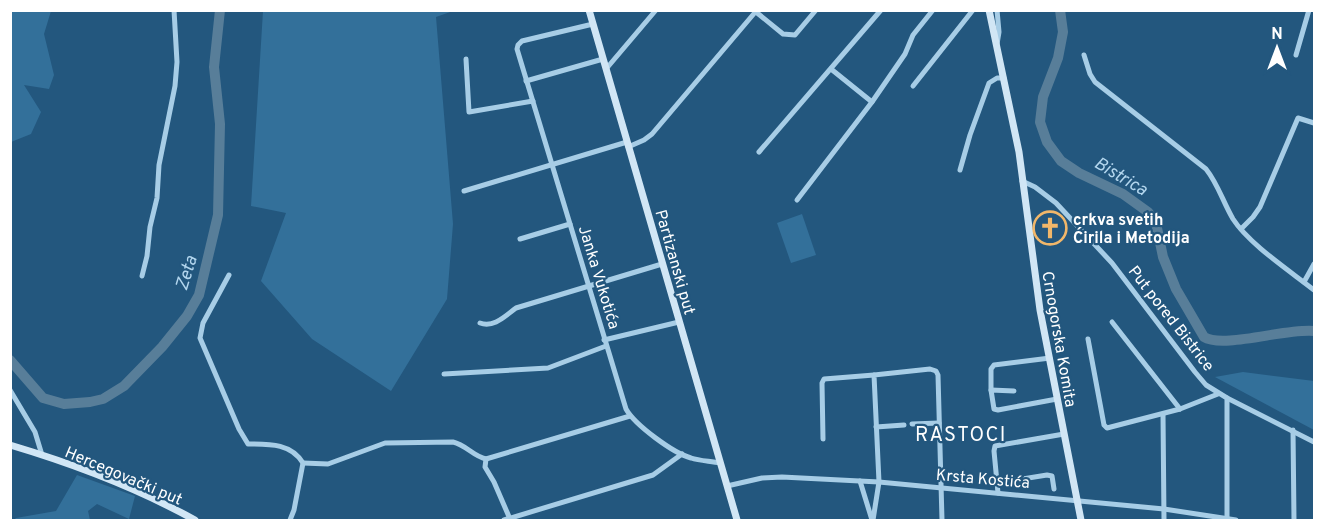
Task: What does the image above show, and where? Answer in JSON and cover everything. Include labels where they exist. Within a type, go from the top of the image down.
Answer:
[{"type":"street","points":[[142,276],[157,198],[159,165],[175,86],[177,62],[174,10]]},
{"type":"street","name":"Partizanski put","points":[[589,10],[737,520]]},
{"type":"street","points":[[606,69],[656,10]]},
{"type":"street","points":[[464,191],[551,163],[644,140],[652,134],[756,11],[783,34],[795,35],[816,10]]},
{"type":"street","points":[[759,153],[881,10]]},
{"type":"street","points":[[796,200],[872,102],[904,54],[913,35],[933,10]]},
{"type":"street","points":[[913,86],[973,10]]},
{"type":"street","points":[[989,10],[1019,152],[1021,181]]},
{"type":"street","points":[[997,44],[998,10]]},
{"type":"street","points":[[1296,55],[1309,10]]},
{"type":"street","name":"Janka Vukotića","points":[[593,24],[530,39],[518,45],[517,49],[623,403],[630,416]]},
{"type":"street","points":[[1084,55],[1095,82],[1206,169],[1214,179],[1233,218],[1246,236],[1314,290]]},
{"type":"street","points":[[526,81],[603,58]]},
{"type":"street","points":[[466,59],[469,112],[532,101]]},
{"type":"street","points":[[831,69],[872,102]]},
{"type":"street","points":[[960,170],[989,83],[997,78],[1004,78]]},
{"type":"street","points":[[1241,229],[1260,207],[1298,118],[1314,123]]},
{"type":"street","name":"Crnogorska Komita","points":[[1021,181],[1040,310],[1080,520]]},
{"type":"street","name":"Put pored Bistrice","points":[[1021,181],[1035,187],[1056,203],[1112,263],[1194,372],[1206,385],[1227,398]]},
{"type":"street","points":[[520,239],[570,225]]},
{"type":"street","points":[[480,323],[486,325],[496,322],[516,308],[662,264]]},
{"type":"street","points":[[1304,282],[1314,264]]},
{"type":"street","points":[[229,275],[203,323],[200,338],[238,429],[248,444],[280,445],[295,454],[303,463],[328,464],[386,443],[453,442],[462,445],[478,457],[486,459],[630,416],[682,454],[691,458],[720,463]]},
{"type":"street","points":[[444,374],[548,368],[605,343],[679,322]]},
{"type":"street","points":[[1112,322],[1180,409]]},
{"type":"street","points":[[1088,339],[1104,425],[1109,428],[1180,409],[1218,394]]},
{"type":"street","points":[[1050,358],[994,365],[991,369],[993,407],[998,410],[1058,399]]},
{"type":"street","points":[[823,439],[822,383],[824,379],[930,369],[936,371],[938,375],[942,520]]},
{"type":"street","points":[[873,520],[879,482],[874,375]]},
{"type":"street","name":"Hercegovački put","points":[[10,390],[34,432],[42,455],[107,479],[195,520]]},
{"type":"street","points":[[991,390],[1014,391]]},
{"type":"street","points":[[1227,520],[1227,398],[1314,442]]},
{"type":"street","points":[[1162,414],[1164,520]]},
{"type":"street","points":[[912,424],[939,423]]},
{"type":"street","points":[[876,427],[904,425]]},
{"type":"street","points":[[1293,430],[1294,520]]},
{"type":"street","points":[[998,493],[995,446],[1064,434]]},
{"type":"street","points":[[10,446],[42,455]]},
{"type":"street","points":[[486,459],[485,467],[494,482],[507,520],[652,475],[682,454]]},
{"type":"street","points":[[290,520],[303,463]]},
{"type":"street","points":[[997,483],[1047,475],[1052,476],[1054,489]]},
{"type":"street","name":"Krsta Kostića","points":[[727,486],[762,478],[782,477],[879,482],[1164,509],[1236,520]]},
{"type":"street","points":[[860,481],[873,520]]},
{"type":"shaded area","points":[[11,10],[51,11],[44,34],[54,75],[49,89],[24,85],[41,112],[31,134],[11,142]]},
{"type":"shaded area","points":[[263,11],[453,11],[436,17],[453,224],[447,299],[391,391],[312,339],[261,281],[286,213],[251,206]]},
{"type":"shaded area","points":[[802,214],[816,255],[791,263],[777,223]]},
{"type":"shaded area","points":[[1243,372],[1314,381],[1314,430],[1215,377]]},
{"type":"shaded area","points":[[77,475],[135,496],[129,519],[97,504],[88,511],[90,520],[14,520],[56,511]]},
{"type":"waterway","name":"Zeta","points":[[10,360],[43,398],[64,404],[103,399],[124,386],[162,347],[187,316],[199,295],[218,215],[220,124],[214,67],[220,10]]},
{"type":"waterway","name":"Bistrica","points":[[1060,10],[1063,32],[1058,58],[1043,97],[1040,122],[1047,142],[1061,161],[1079,173],[1123,194],[1148,212],[1156,223],[1163,257],[1176,289],[1204,337],[1225,341],[1288,332],[1314,331]]},
{"type":"place","name":"crkva svetih Ćirila i Metodija","points":[[1050,228]]},
{"type":"district","name":"RASTOCI","points":[[961,434]]}]
